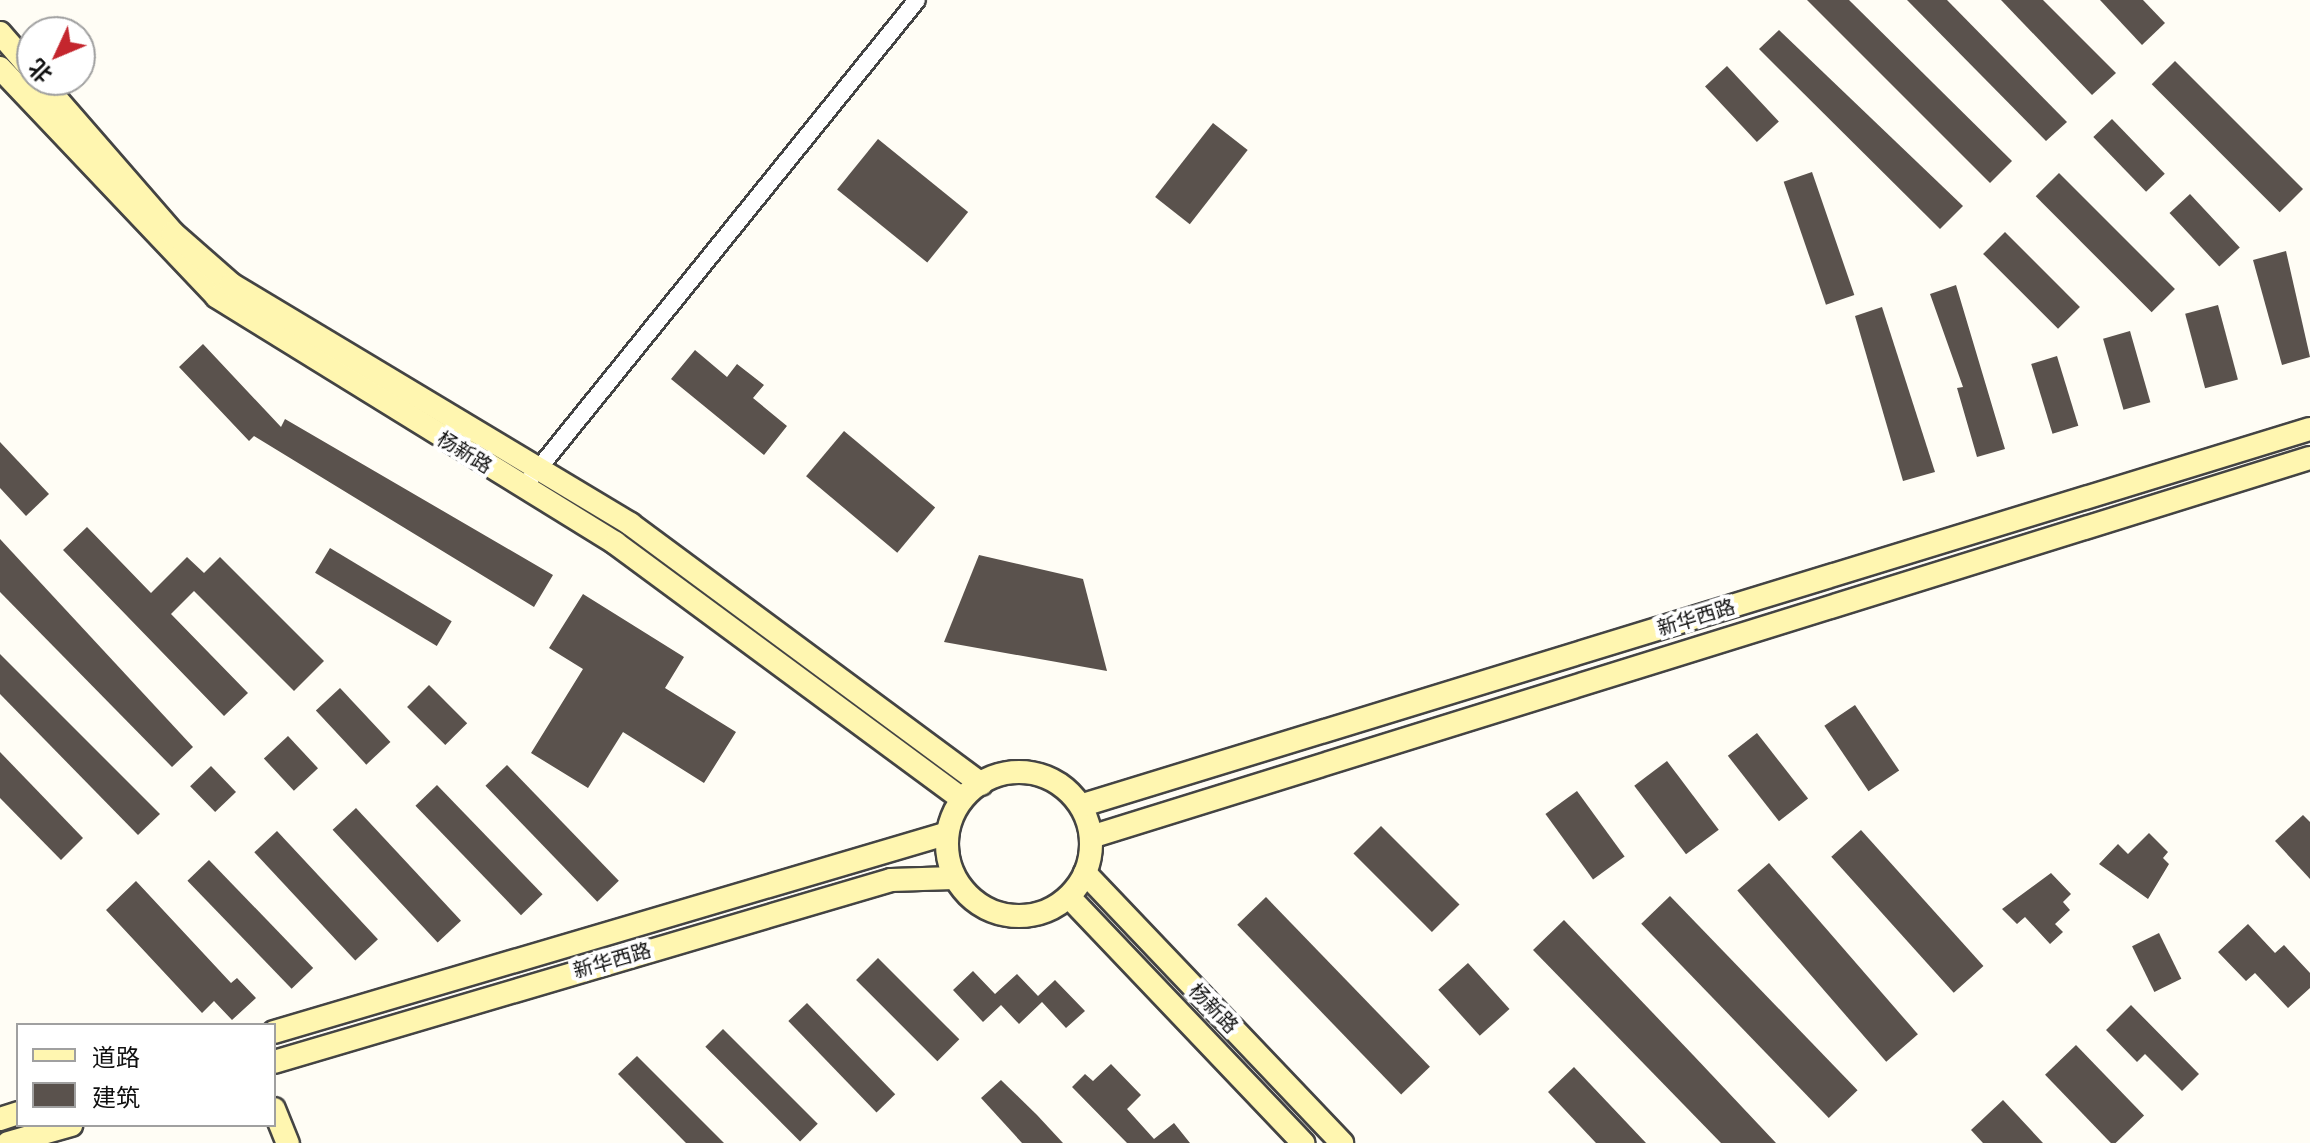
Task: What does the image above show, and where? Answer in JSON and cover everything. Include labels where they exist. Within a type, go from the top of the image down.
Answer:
[{"type":"main road","points":[[0,33],[16,52]]},
{"type":"main road","name":"杨新路","points":[[0,68],[217,297],[615,543],[962,799]]},
{"type":"main road","name":"杨新路","points":[[54,96],[173,233],[231,284],[630,524],[981,784]]},
{"type":"main road","name":"新华西路","points":[[1083,805],[2310,429]]},
{"type":"main road","name":"新华西路","points":[[1094,836],[2310,458]]},
{"type":"main road","points":[[1012,773],[1046,777],[1083,805],[1094,836],[1085,873],[1069,897],[1049,913],[1021,915],[964,895],[954,878],[945,834],[962,799],[981,784],[1012,773]]},
{"type":"main road","name":"新华西路","points":[[276,1031],[945,834]]},
{"type":"main road","name":"杨新路","points":[[1085,873],[1342,1143]]},
{"type":"main road","name":"新华西路","points":[[276,1061],[891,880],[954,878]]},
{"type":"main road","name":"杨新路","points":[[1069,897],[1303,1143]]},
{"type":"main road","points":[[276,1114],[288,1143]]},
{"type":"main road","points":[[8,1143],[64,1127]]},
{"type":"street","points":[[525,490],[537,466],[917,0]]},
{"type":"building","points":[[1807,0],[1849,0],[2012,161],[1990,183]]},
{"type":"building","points":[[1907,0],[1947,0],[2067,122],[2046,141]]},
{"type":"building","points":[[2001,0],[2043,0],[2116,73],[2092,95]]},
{"type":"building","points":[[2100,0],[2143,0],[2165,23],[2142,45]]},
{"type":"building","points":[[1779,30],[1963,206],[1940,229],[1759,49]]},
{"type":"building","points":[[2175,61],[2303,189],[2280,212],[2152,84]]},
{"type":"building","points":[[1727,66],[1779,122],[1757,142],[1705,86]]},
{"type":"building","points":[[2112,119],[2165,174],[2146,192],[2093,137]]},
{"type":"building","points":[[1213,123],[1248,150],[1190,224],[1155,197]]},
{"type":"building","points":[[878,139],[968,212],[927,263],[837,190]]},
{"type":"building","points":[[1812,172],[1854,295],[1826,305],[1784,182]]},
{"type":"building","points":[[2059,173],[2175,289],[2152,312],[2036,196]]},
{"type":"building","points":[[2190,194],[2240,247],[2219,266],[2170,213]]},
{"type":"building","points":[[2005,232],[2080,307],[2058,329],[1983,254]]},
{"type":"building","points":[[2286,251],[2310,357],[2282,365],[2253,260]]},
{"type":"building","points":[[1956,285],[2005,449],[1977,457],[1957,388],[1963,387],[1930,294]]},
{"type":"building","points":[[2218,305],[2238,379],[2205,388],[2185,314]]},
{"type":"building","points":[[1882,307],[1935,472],[1903,481],[1855,316]]},
{"type":"building","points":[[2130,331],[2150,402],[2123,410],[2103,339]]},
{"type":"building","points":[[203,344],[281,427],[285,419],[553,575],[534,607],[254,436],[249,441],[179,367]]},
{"type":"building","points":[[695,350],[727,377],[737,364],[764,385],[753,398],[787,426],[764,455],[671,379]]},
{"type":"building","points":[[2057,356],[2078,426],[2053,434],[2031,364]]},
{"type":"building","points":[[844,431],[935,507],[897,553],[806,476]]},
{"type":"building","points":[[0,442],[49,494],[26,516],[0,488]]},
{"type":"building","points":[[87,527],[151,593],[187,557],[204,573],[220,557],[324,661],[294,691],[194,591],[171,614],[248,693],[224,716],[63,550]]},
{"type":"building","points":[[0,539],[193,747],[172,767],[0,592]]},
{"type":"building","points":[[330,548],[452,621],[437,646],[315,573]]},
{"type":"building","points":[[979,555],[1083,579],[1107,671],[944,642]]},
{"type":"building","points":[[583,594],[684,657],[665,688],[736,732],[704,783],[623,732],[588,788],[531,753],[583,669],[549,648]]},
{"type":"building","points":[[0,654],[160,814],[138,835],[0,694]]},
{"type":"building","points":[[429,685],[467,723],[445,745],[407,707]]},
{"type":"building","points":[[340,688],[390,742],[366,765],[316,711]]},
{"type":"building","points":[[1855,705],[1899,770],[1869,791],[1824,726]]},
{"type":"building","points":[[1757,733],[1808,798],[1779,821],[1728,756]]},
{"type":"building","points":[[288,736],[318,768],[294,791],[264,759]]},
{"type":"building","points":[[0,752],[83,838],[61,860],[0,798]]},
{"type":"building","points":[[1667,761],[1719,830],[1686,854],[1634,786]]},
{"type":"building","points":[[507,765],[619,881],[597,902],[485,786]]},
{"type":"building","points":[[211,766],[236,792],[215,812],[190,786]]},
{"type":"building","points":[[437,785],[543,894],[521,915],[415,806]]},
{"type":"building","points":[[1577,791],[1625,857],[1593,879],[1545,814]]},
{"type":"building","points":[[356,808],[461,921],[438,942],[333,830]]},
{"type":"building","points":[[2303,815],[2310,822],[2310,879],[2275,841]]},
{"type":"building","points":[[1381,826],[1459,904],[1432,932],[1353,854]]},
{"type":"building","points":[[1861,830],[1983,966],[1954,993],[1831,857]]},
{"type":"building","points":[[277,831],[378,939],[355,960],[254,852]]},
{"type":"building","points":[[2149,833],[2168,852],[2163,858],[2169,864],[2148,899],[2099,864],[2118,844],[2128,854]]},
{"type":"building","points":[[209,860],[313,968],[292,989],[187,881]]},
{"type":"building","points":[[1769,863],[1918,1034],[1886,1062],[1737,891]]},
{"type":"building","points":[[2051,873],[2071,894],[2063,902],[2070,910],[2055,924],[2063,932],[2050,944],[2025,917],[2017,924],[2002,909]]},
{"type":"building","points":[[136,881],[231,983],[237,978],[256,998],[232,1020],[214,1001],[202,1013],[106,910]]},
{"type":"building","points":[[1670,896],[1858,1090],[1829,1118],[1641,924]]},
{"type":"building","points":[[1266,897],[1430,1067],[1401,1095],[1237,925]]},
{"type":"building","points":[[1564,920],[1776,1143],[1721,1143],[1533,950]]},
{"type":"building","points":[[2248,924],[2275,953],[2284,945],[2310,973],[2310,988],[2288,1008],[2255,973],[2246,981],[2218,952]]},
{"type":"building","points":[[2159,933],[2181,979],[2154,992],[2132,946]]},
{"type":"building","points":[[878,958],[959,1039],[937,1061],[856,980]]},
{"type":"building","points":[[1468,963],[1509,1009],[1480,1036],[1438,990]]},
{"type":"building","points":[[973,971],[995,994],[1017,974],[1038,996],[1055,980],[1085,1011],[1066,1028],[1042,1002],[1019,1024],[1001,1005],[983,1022],[953,990]]},
{"type":"building","points":[[807,1003],[895,1094],[877,1112],[788,1021]]},
{"type":"building","points":[[2131,1005],[2199,1074],[2182,1091],[2145,1054],[2137,1062],[2106,1030]]},
{"type":"building","points":[[723,1029],[818,1124],[800,1141],[705,1047]]},
{"type":"building","points":[[2076,1045],[2144,1115],[2116,1143],[2111,1143],[2045,1075]]},
{"type":"building","points":[[637,1056],[724,1143],[686,1143],[618,1074]]},
{"type":"building","points":[[1111,1064],[1141,1095],[1127,1109],[1154,1139],[1174,1123],[1190,1143],[1127,1143],[1072,1087],[1085,1074],[1093,1081]]},
{"type":"building","points":[[1574,1067],[1646,1143],[1596,1143],[1548,1092]]},
{"type":"building","points":[[1001,1080],[1063,1143],[1022,1143],[981,1098]]},
{"type":"building","points":[[2003,1100],[2043,1143],[1983,1143],[1971,1130]]}]
